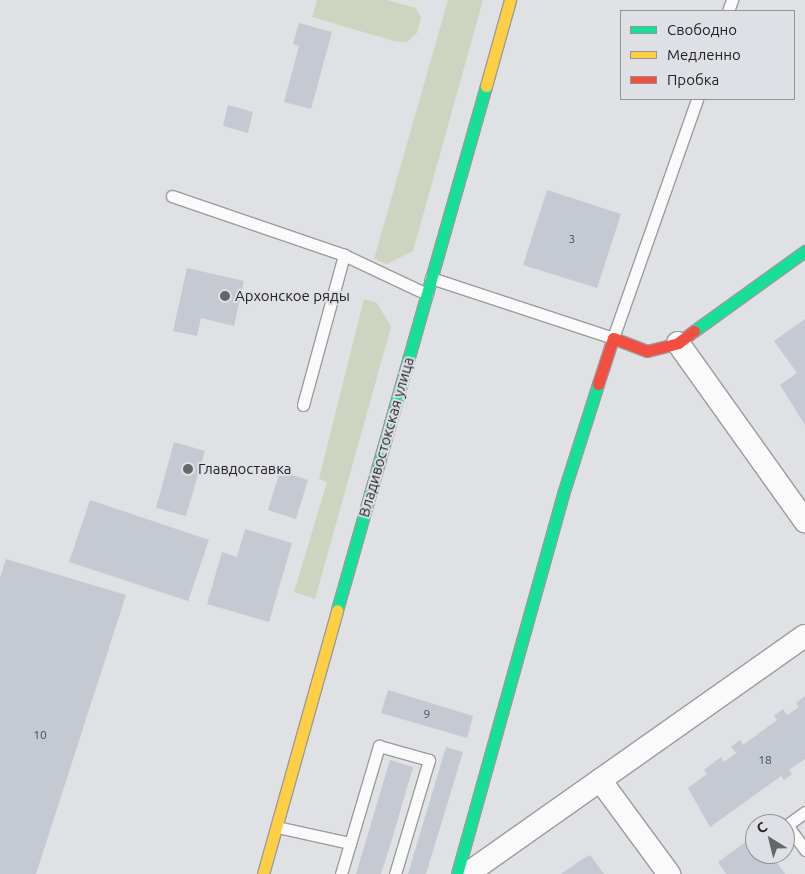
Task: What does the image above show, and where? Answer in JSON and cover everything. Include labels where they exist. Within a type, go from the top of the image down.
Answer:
[{"type":"main road","name":"Владивостокская улица","points":[[263,874],[510,0]]},
{"type":"main road","points":[[457,874],[563,494],[613,338],[647,351],[678,343],[805,251]]},
{"type":"street","points":[[678,343],[805,521]]},
{"type":"street","points":[[467,874],[805,636]]},
{"type":"street","points":[[600,780],[669,874]]},
{"type":"lane","points":[[431,278],[613,338],[697,100]]},
{"type":"lane","points":[[172,196],[344,255],[426,294]]},
{"type":"lane","points":[[303,405],[344,255]]},
{"type":"lane","points":[[341,874],[379,746],[429,760],[395,874]]},
{"type":"lane","points":[[805,812],[787,826],[805,850]]},
{"type":"lane","points":[[276,827],[350,843]]},
{"type":"green space","points":[[317,0],[386,0],[416,8],[421,18],[417,33],[407,42],[394,41],[312,17]]},
{"type":"green space","points":[[448,0],[483,0],[413,251],[387,264],[374,259]]},
{"type":"green space","points":[[364,299],[377,303],[391,327],[315,599],[294,592],[327,482],[319,479]]},
{"type":"building","points":[[299,23],[332,32],[311,109],[284,102],[299,46],[293,44]]},
{"type":"building","points":[[228,105],[253,112],[248,133],[223,126]]},
{"type":"building","points":[[547,190],[621,214],[597,288],[523,265]]},
{"type":"building","points":[[187,268],[244,281],[234,326],[201,318],[197,336],[173,331]]},
{"type":"building","points":[[805,319],[805,425],[780,385],[797,373],[774,341]]},
{"type":"building","points":[[174,442],[205,451],[186,516],[156,508]]},
{"type":"building","points":[[280,471],[308,480],[296,519],[268,510]]},
{"type":"building","points":[[90,500],[209,540],[188,601],[69,562]]},
{"type":"building","points":[[245,529],[292,543],[269,622],[207,604],[222,552],[237,557]]},
{"type":"building","points":[[6,559],[126,595],[36,874],[0,874],[0,578]]},
{"type":"building","points":[[388,690],[473,716],[467,738],[381,713]]},
{"type":"building","points":[[805,696],[805,759],[789,770],[792,774],[784,780],[781,776],[710,827],[688,788],[707,774],[704,770],[721,757],[724,762],[736,753],[731,747],[740,740],[743,745],[777,720],[774,716],[783,709],[787,715],[799,707],[796,703]]},
{"type":"building","points":[[446,747],[463,752],[426,874],[408,874]]},
{"type":"building","points":[[390,760],[413,767],[393,836],[381,874],[356,874]]},
{"type":"building","points":[[745,842],[745,864],[778,864],[785,874],[726,874],[718,862]]},
{"type":"building","points":[[590,855],[604,874],[561,874],[581,860]]},
{"type":"traffic: fast","points":[[337,610],[486,86]]},
{"type":"traffic: fast","points":[[694,331],[805,251]]},
{"type":"traffic: fast","points":[[457,874],[563,494],[598,384]]},
{"type":"traffic: slow","points":[[486,86],[510,0]]},
{"type":"traffic: slow","points":[[263,874],[337,610]]},
{"type":"traffic: jam","points":[[598,384],[613,338],[647,351],[678,343],[694,331]]},
{"type":"place","name":"Архонское ряды","points":[[225,296]]},
{"type":"place","name":"Главдоставка","points":[[188,469]]}]
